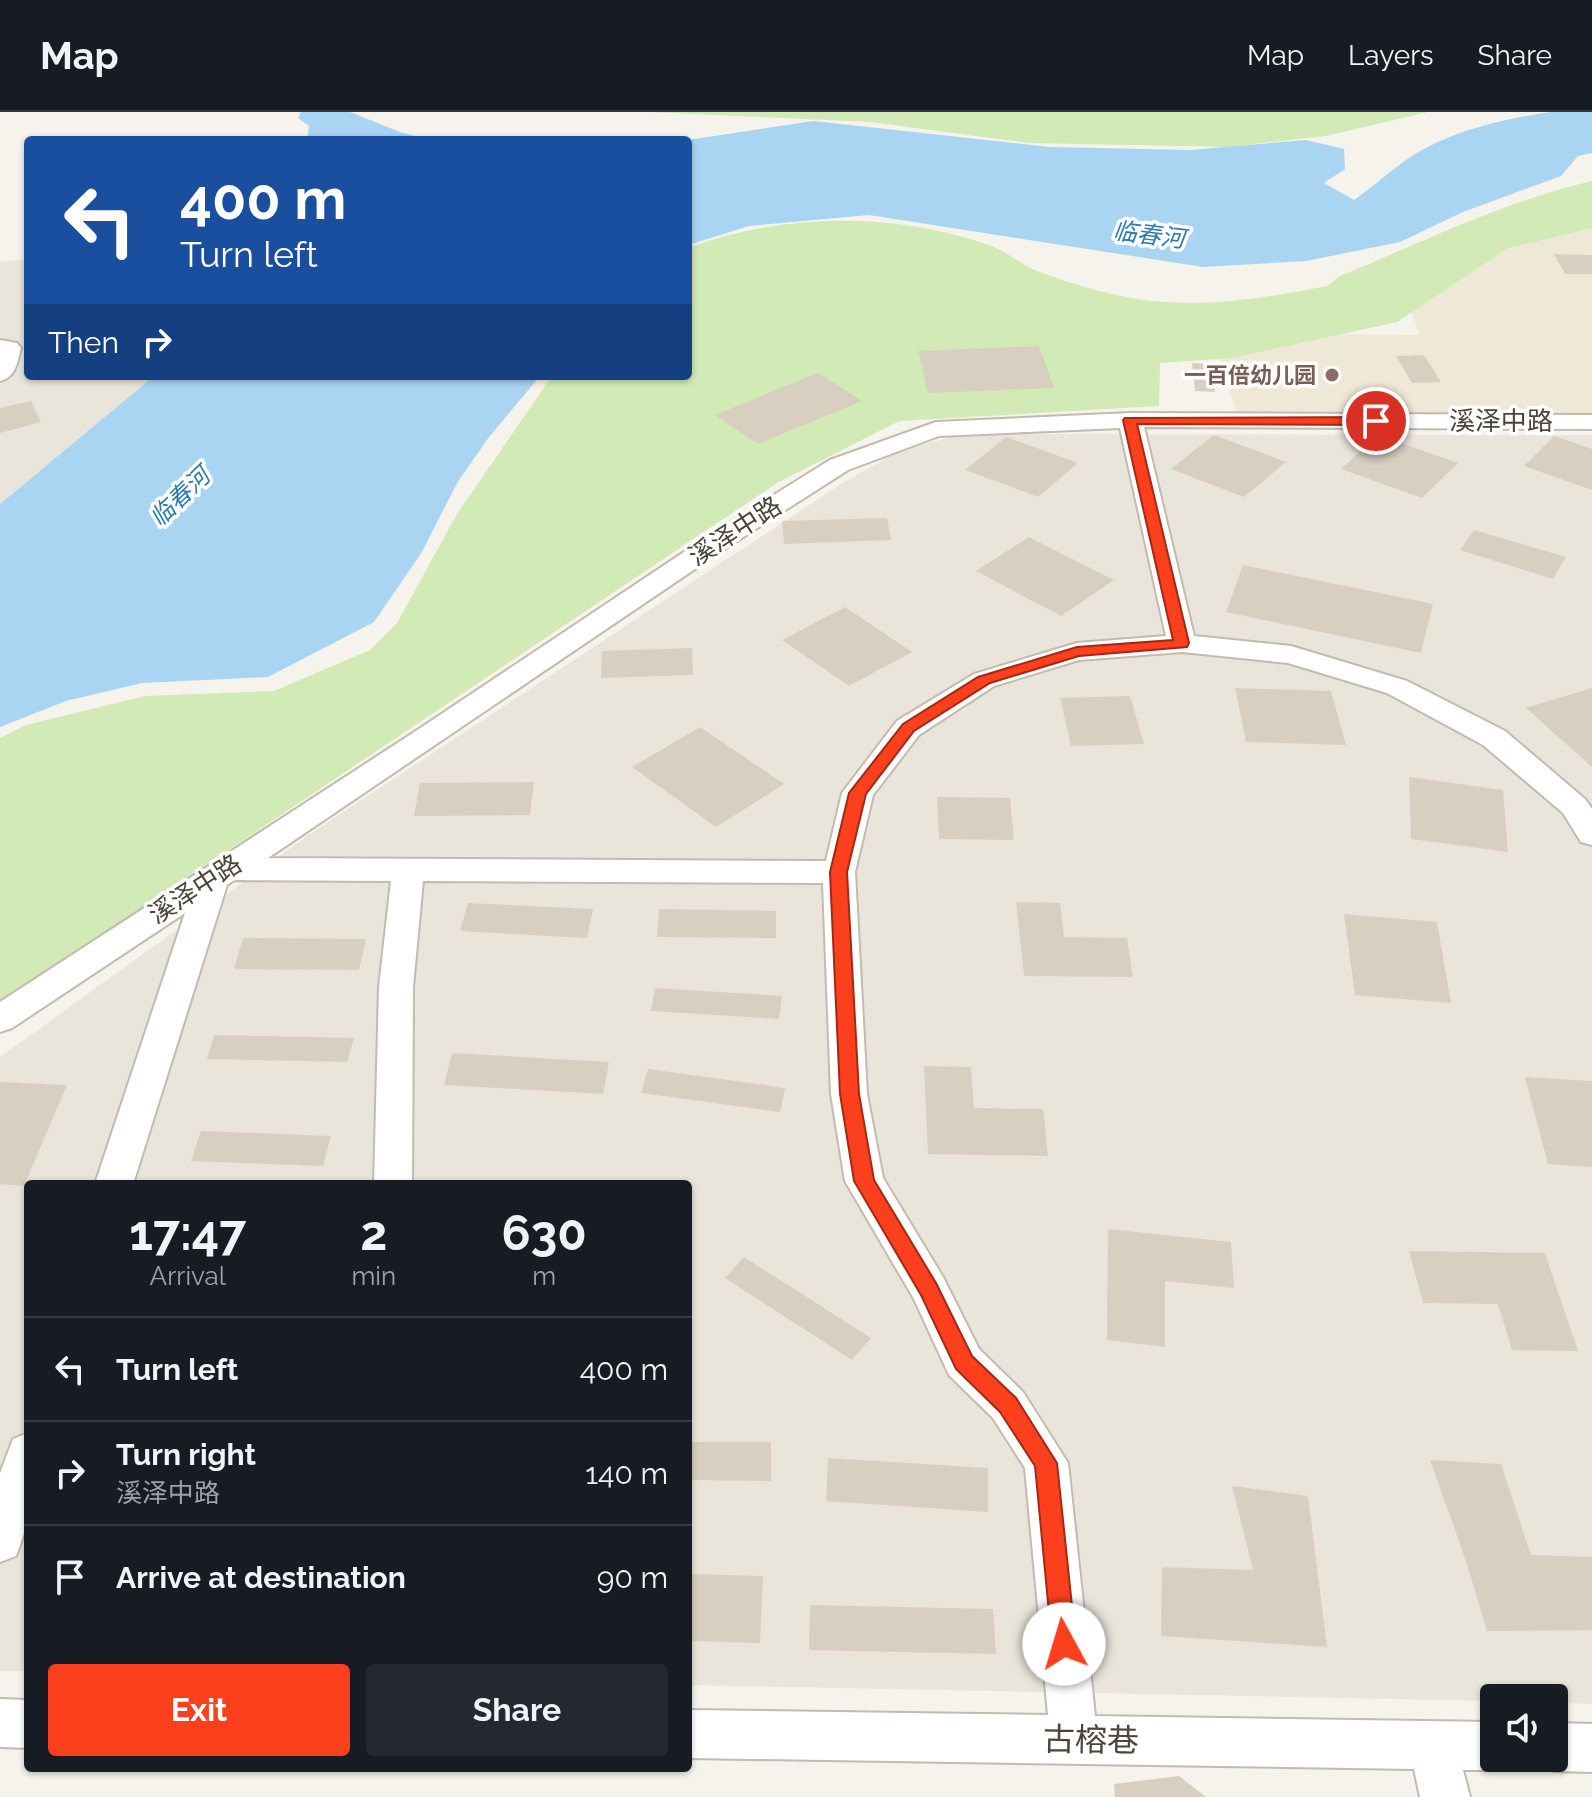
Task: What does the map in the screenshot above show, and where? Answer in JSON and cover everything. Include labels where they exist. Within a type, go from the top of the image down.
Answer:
[{"type":"street","points":[[0,347],[9,348],[0,374]]},
{"type":"street","points":[[1130,420],[1182,643]]},
{"type":"street","name":"溪泽中路","points":[[0,1019],[433,734],[717,542],[839,465],[936,429],[1130,420],[1592,422]]},
{"type":"street","points":[[1074,1740],[1046,1463],[1008,1405],[964,1362],[929,1289],[864,1181],[849,1094],[839,872],[858,793],[908,728],[984,680],[1077,652],[1182,643],[1291,655],[1397,687],[1494,738],[1574,806],[1592,834]]},
{"type":"street","points":[[115,1180],[219,873],[408,870],[839,872]]},
{"type":"street","points":[[393,1180],[396,987],[408,870]]},
{"type":"street","points":[[0,1541],[24,1466]]},
{"type":"street","points":[[0,1723],[24,1724]]},
{"type":"street","name":"古榕巷","points":[[692,1734],[1480,1746]]},
{"type":"street","points":[[1433,1745],[1445,1797]]},
{"type":"street","points":[[1568,1747],[1592,1748]]},
{"type":"shaded area","points":[[1592,212],[1592,419],[1237,415],[1213,333],[1420,335],[1401,286]]},
{"type":"shaded area","points":[[24,259],[24,380],[149,380],[0,504],[0,262]]},
{"type":"shaded area","points":[[962,434],[1592,435],[1592,1704],[1568,1703],[1568,1684],[1480,1684],[1480,1701],[692,1685],[692,1180],[24,1180],[24,1671],[0,1671],[0,1057],[310,834],[841,484],[897,452]]},
{"type":"green space","points":[[651,112],[1428,112],[1326,136],[1229,147],[1029,143],[870,122]]},
{"type":"green space","points":[[1592,181],[1592,228],[1508,248],[1397,322],[1232,358],[1160,363],[1159,406],[899,421],[777,483],[0,1003],[0,738],[26,725],[145,696],[274,691],[370,650],[397,623],[457,514],[549,380],[692,380],[692,247],[761,228],[837,221],[875,222],[912,226],[986,244],[1040,272],[1110,293],[1174,303],[1218,302],[1327,286],[1340,276],[1464,223]]},
{"type":"water","points":[[301,112],[350,112],[416,136],[308,136],[309,126],[298,118]]},
{"type":"water","name":"临春河","points":[[1551,112],[1592,112],[1592,153],[1578,156],[1561,176],[1463,212],[1400,242],[1306,261],[1203,267],[869,215],[749,226],[692,244],[692,139],[813,121],[1050,147],[1190,150],[1306,140],[1344,149],[1345,169],[1324,183],[1354,200],[1409,158],[1442,140],[1514,118]]},
{"type":"water","name":"临春河","points":[[149,380],[537,380],[489,437],[457,483],[422,552],[374,622],[268,677],[142,683],[66,701],[0,727],[0,504]]},
{"type":"building","points":[[1554,254],[1592,255],[1592,274],[1565,274]]},
{"type":"building","points":[[1039,346],[1054,388],[928,393],[918,351]]},
{"type":"building","points":[[1424,355],[1441,382],[1412,383],[1396,356]]},
{"type":"building","points":[[1192,363],[1211,364],[1215,392],[1195,391]]},
{"type":"building","points":[[818,373],[862,401],[758,444],[715,415]]},
{"type":"building","points":[[31,401],[41,422],[0,433],[0,408]]},
{"type":"building","points":[[1214,435],[1286,462],[1244,497],[1171,469]]},
{"type":"building","points":[[1378,435],[1458,463],[1422,498],[1341,469]]},
{"type":"building","points":[[1554,436],[1592,449],[1592,490],[1524,466]]},
{"type":"building","points":[[1006,437],[1078,463],[1038,497],[965,470]]},
{"type":"building","points":[[887,518],[891,540],[784,544],[782,521]]},
{"type":"building","points":[[1474,530],[1566,557],[1553,579],[1460,550]]},
{"type":"building","points":[[1029,537],[1114,580],[1061,616],[976,571]]},
{"type":"building","points":[[1243,565],[1433,604],[1421,653],[1226,612]]},
{"type":"building","points":[[845,607],[912,652],[849,686],[782,640]]},
{"type":"building","points":[[692,648],[693,675],[601,678],[602,651]]},
{"type":"building","points":[[1235,688],[1331,691],[1346,745],[1246,742]]},
{"type":"building","points":[[1592,688],[1592,767],[1526,708]]},
{"type":"building","points":[[1130,696],[1144,744],[1071,746],[1060,698]]},
{"type":"building","points":[[700,727],[784,784],[716,827],[632,767]]},
{"type":"building","points":[[1409,777],[1503,790],[1508,852],[1411,839]]},
{"type":"building","points":[[534,782],[530,815],[414,816],[420,783]]},
{"type":"building","points":[[937,797],[1010,798],[1014,840],[939,839]]},
{"type":"building","points":[[1016,902],[1060,903],[1064,937],[1127,938],[1133,977],[1024,976]]},
{"type":"building","points":[[468,903],[593,909],[587,938],[460,931]]},
{"type":"building","points":[[659,909],[776,911],[776,938],[657,937]]},
{"type":"building","points":[[1344,914],[1437,922],[1451,1003],[1355,995]]},
{"type":"building","points":[[243,938],[366,939],[359,970],[234,969]]},
{"type":"building","points":[[655,988],[782,996],[779,1019],[651,1011]]},
{"type":"building","points":[[214,1035],[354,1038],[347,1062],[207,1059]]},
{"type":"building","points":[[452,1053],[609,1062],[603,1094],[444,1085]]},
{"type":"building","points":[[924,1066],[971,1067],[974,1108],[1043,1109],[1048,1156],[928,1154]]},
{"type":"building","points":[[648,1069],[785,1088],[780,1112],[641,1093]]},
{"type":"building","points":[[1525,1077],[1592,1081],[1592,1167],[1548,1164]]},
{"type":"building","points":[[0,1082],[67,1085],[24,1186],[0,1184]]},
{"type":"building","points":[[201,1131],[331,1136],[323,1166],[191,1161]]},
{"type":"building","points":[[1108,1229],[1231,1242],[1234,1288],[1165,1281],[1165,1347],[1107,1340]]},
{"type":"building","points":[[1409,1251],[1545,1253],[1578,1351],[1512,1350],[1498,1304],[1423,1303]]},
{"type":"building","points":[[744,1257],[871,1338],[852,1360],[725,1278]]},
{"type":"building","points":[[692,1442],[771,1442],[771,1481],[692,1480]]},
{"type":"building","points":[[828,1458],[988,1468],[988,1512],[826,1501]]},
{"type":"building","points":[[1430,1460],[1501,1464],[1531,1555],[1592,1557],[1592,1630],[1487,1631]]},
{"type":"building","points":[[1232,1486],[1308,1496],[1327,1647],[1161,1636],[1162,1567],[1253,1570]]},
{"type":"building","points":[[692,1574],[763,1576],[760,1643],[692,1641]]},
{"type":"building","points":[[810,1605],[993,1609],[996,1654],[809,1650]]},
{"type":"building","points":[[1179,1776],[1206,1797],[1115,1797],[1114,1784]]},
{"type":"place","name":"一百倍幼儿园","points":[[1332,375]]},
{"type":"route","points":[[1064,1644],[1046,1463],[1008,1405],[964,1362],[929,1289],[864,1181],[849,1094],[839,872],[858,793],[908,728],[984,680],[1077,652],[1182,643],[1130,420],[1376,421]]}]
